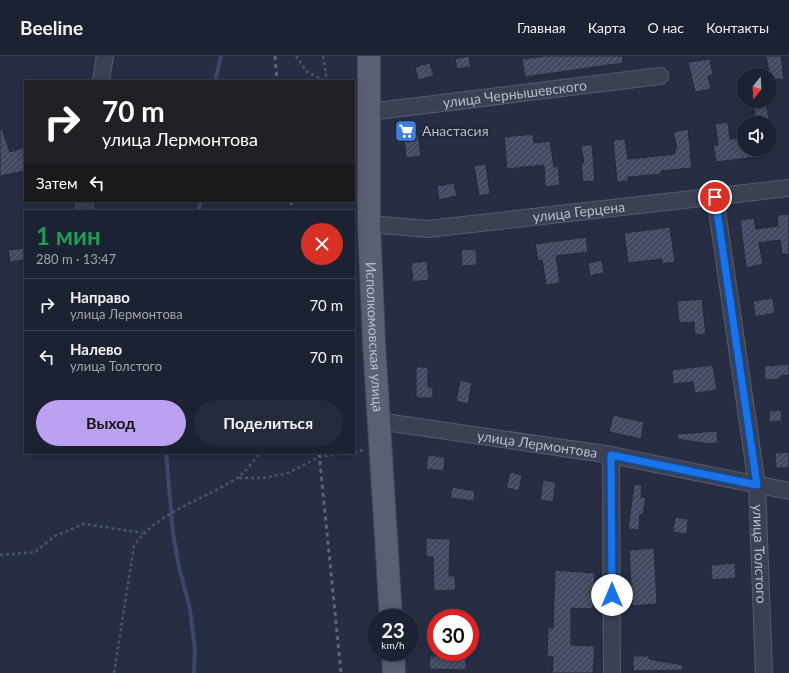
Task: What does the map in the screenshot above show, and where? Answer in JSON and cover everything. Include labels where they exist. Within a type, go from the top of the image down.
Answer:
[{"type":"main road","name":"Исполкомовская улица","points":[[369,56],[369,224],[378,421],[390,609]]},
{"type":"main road","points":[[393,661],[394,673]]},
{"type":"street","points":[[101,80],[104,56]]},
{"type":"street","name":"улица Чернышевского","points":[[369,112],[660,76]]},
{"type":"street","name":"улица Герцена","points":[[369,224],[428,229],[789,188]]},
{"type":"street","name":"улица Толстого","points":[[715,197],[757,485],[764,673]]},
{"type":"street","name":"улица Лермонтова","points":[[378,421],[611,455],[789,491]]},
{"type":"street","points":[[611,455],[612,673]]},
{"type":"path","points":[[296,56],[307,72],[325,80]]},
{"type":"path","points":[[322,56],[327,80]]},
{"type":"path","points":[[114,673],[134,546],[143,533],[165,517],[239,478],[259,454]]},
{"type":"path","points":[[239,478],[264,478],[288,472],[319,457],[338,454]]},
{"type":"path","points":[[0,555],[35,552],[55,536],[84,524],[143,533]]},
{"type":"building","points":[[469,56],[471,67],[457,69],[455,59]]},
{"type":"building","points":[[545,56],[623,56],[623,63],[525,77],[522,59]]},
{"type":"building","points":[[766,56],[781,56],[784,79],[777,80],[777,68],[768,68]]},
{"type":"building","points":[[710,59],[713,75],[708,76],[711,89],[695,92],[688,62]]},
{"type":"building","points":[[430,63],[434,76],[418,80],[415,67]]},
{"type":"building","points":[[754,108],[767,108],[769,116],[755,116]]},
{"type":"building","points":[[728,122],[730,139],[737,138],[737,156],[766,156],[716,162],[713,145],[718,145],[715,124]]},
{"type":"building","points":[[417,127],[421,156],[406,158],[403,128]]},
{"type":"building","points":[[0,129],[2,129],[10,152],[24,147],[24,171],[0,176]]},
{"type":"building","points":[[688,129],[692,168],[661,171],[661,174],[628,177],[628,181],[617,182],[613,140],[625,139],[628,159],[675,154],[675,148],[677,148],[673,132]]},
{"type":"building","points":[[533,134],[534,143],[550,141],[554,167],[558,166],[560,185],[545,187],[544,165],[507,169],[504,137]]},
{"type":"building","points":[[592,144],[595,181],[583,182],[581,163],[584,163],[581,146]]},
{"type":"building","points":[[486,164],[490,194],[479,196],[474,166]]},
{"type":"building","points":[[454,183],[457,196],[439,200],[437,186]]},
{"type":"building","points":[[789,214],[789,254],[782,254],[780,240],[759,243],[763,264],[746,268],[740,220],[754,218],[756,229],[778,226],[777,215]]},
{"type":"building","points":[[670,227],[675,262],[662,264],[662,259],[628,263],[624,233]]},
{"type":"building","points":[[586,237],[588,252],[556,256],[560,283],[546,285],[542,260],[538,261],[535,244]]},
{"type":"building","points":[[24,248],[24,260],[10,262],[8,250]]},
{"type":"building","points":[[476,249],[477,265],[462,266],[461,250]]},
{"type":"building","points":[[602,260],[604,273],[590,276],[588,263]]},
{"type":"building","points":[[427,261],[429,280],[413,282],[411,263]]},
{"type":"building","points":[[773,298],[775,313],[755,317],[753,301]]},
{"type":"building","points":[[702,299],[706,334],[695,335],[694,322],[679,323],[677,301]]},
{"type":"building","points":[[789,364],[789,375],[780,376],[780,379],[765,380],[764,366]]},
{"type":"building","points":[[713,365],[717,390],[695,393],[693,382],[673,384],[672,370]]},
{"type":"building","points":[[416,367],[428,367],[428,387],[433,387],[433,398],[416,398]]},
{"type":"building","points":[[460,380],[472,383],[468,404],[456,401]]},
{"type":"building","points":[[781,410],[782,421],[769,422],[769,411]]},
{"type":"building","points":[[613,415],[644,422],[641,439],[609,432]]},
{"type":"building","points":[[717,431],[718,443],[709,444],[677,439],[677,434]]},
{"type":"building","points":[[789,452],[789,468],[776,468],[775,453]]},
{"type":"building","points":[[428,455],[445,457],[444,471],[426,469]]},
{"type":"building","points":[[510,472],[522,475],[519,491],[506,488]]},
{"type":"building","points":[[543,480],[556,482],[553,502],[540,500]]},
{"type":"building","points":[[634,484],[642,485],[641,497],[646,498],[643,515],[640,514],[639,530],[628,529]]},
{"type":"building","points":[[452,487],[475,491],[474,501],[450,498]]},
{"type":"building","points":[[675,517],[688,519],[687,534],[673,532]]},
{"type":"building","points":[[426,538],[450,539],[449,576],[455,576],[456,590],[434,591],[433,557],[426,557]]},
{"type":"building","points":[[654,548],[657,604],[632,606],[629,550]]},
{"type":"building","points":[[735,563],[736,578],[712,580],[711,565]]},
{"type":"building","points":[[555,570],[595,573],[593,609],[571,608],[571,645],[595,646],[593,673],[552,673],[553,657],[547,657],[548,627],[553,628]]},
{"type":"building","points":[[633,656],[649,656],[649,659],[683,665],[683,670],[633,671]]},
{"type":"building","points":[[430,661],[466,661],[466,670],[429,669]]},
{"type":"waterway","points":[[215,80],[221,56]]},
{"type":"waterway","points":[[198,210],[201,202]]},
{"type":"waterway","points":[[166,454],[173,533],[179,567],[190,609],[195,649],[194,673]]},
{"type":"railway","points":[[275,56],[277,80]]},
{"type":"railway","points":[[291,202],[292,210]]},
{"type":"railway","points":[[319,454],[341,673]]},
{"type":"place","name":"Анастасия","points":[[406,131]]},
{"type":"route","points":[[612,595],[611,455],[757,485],[715,197]]}]
